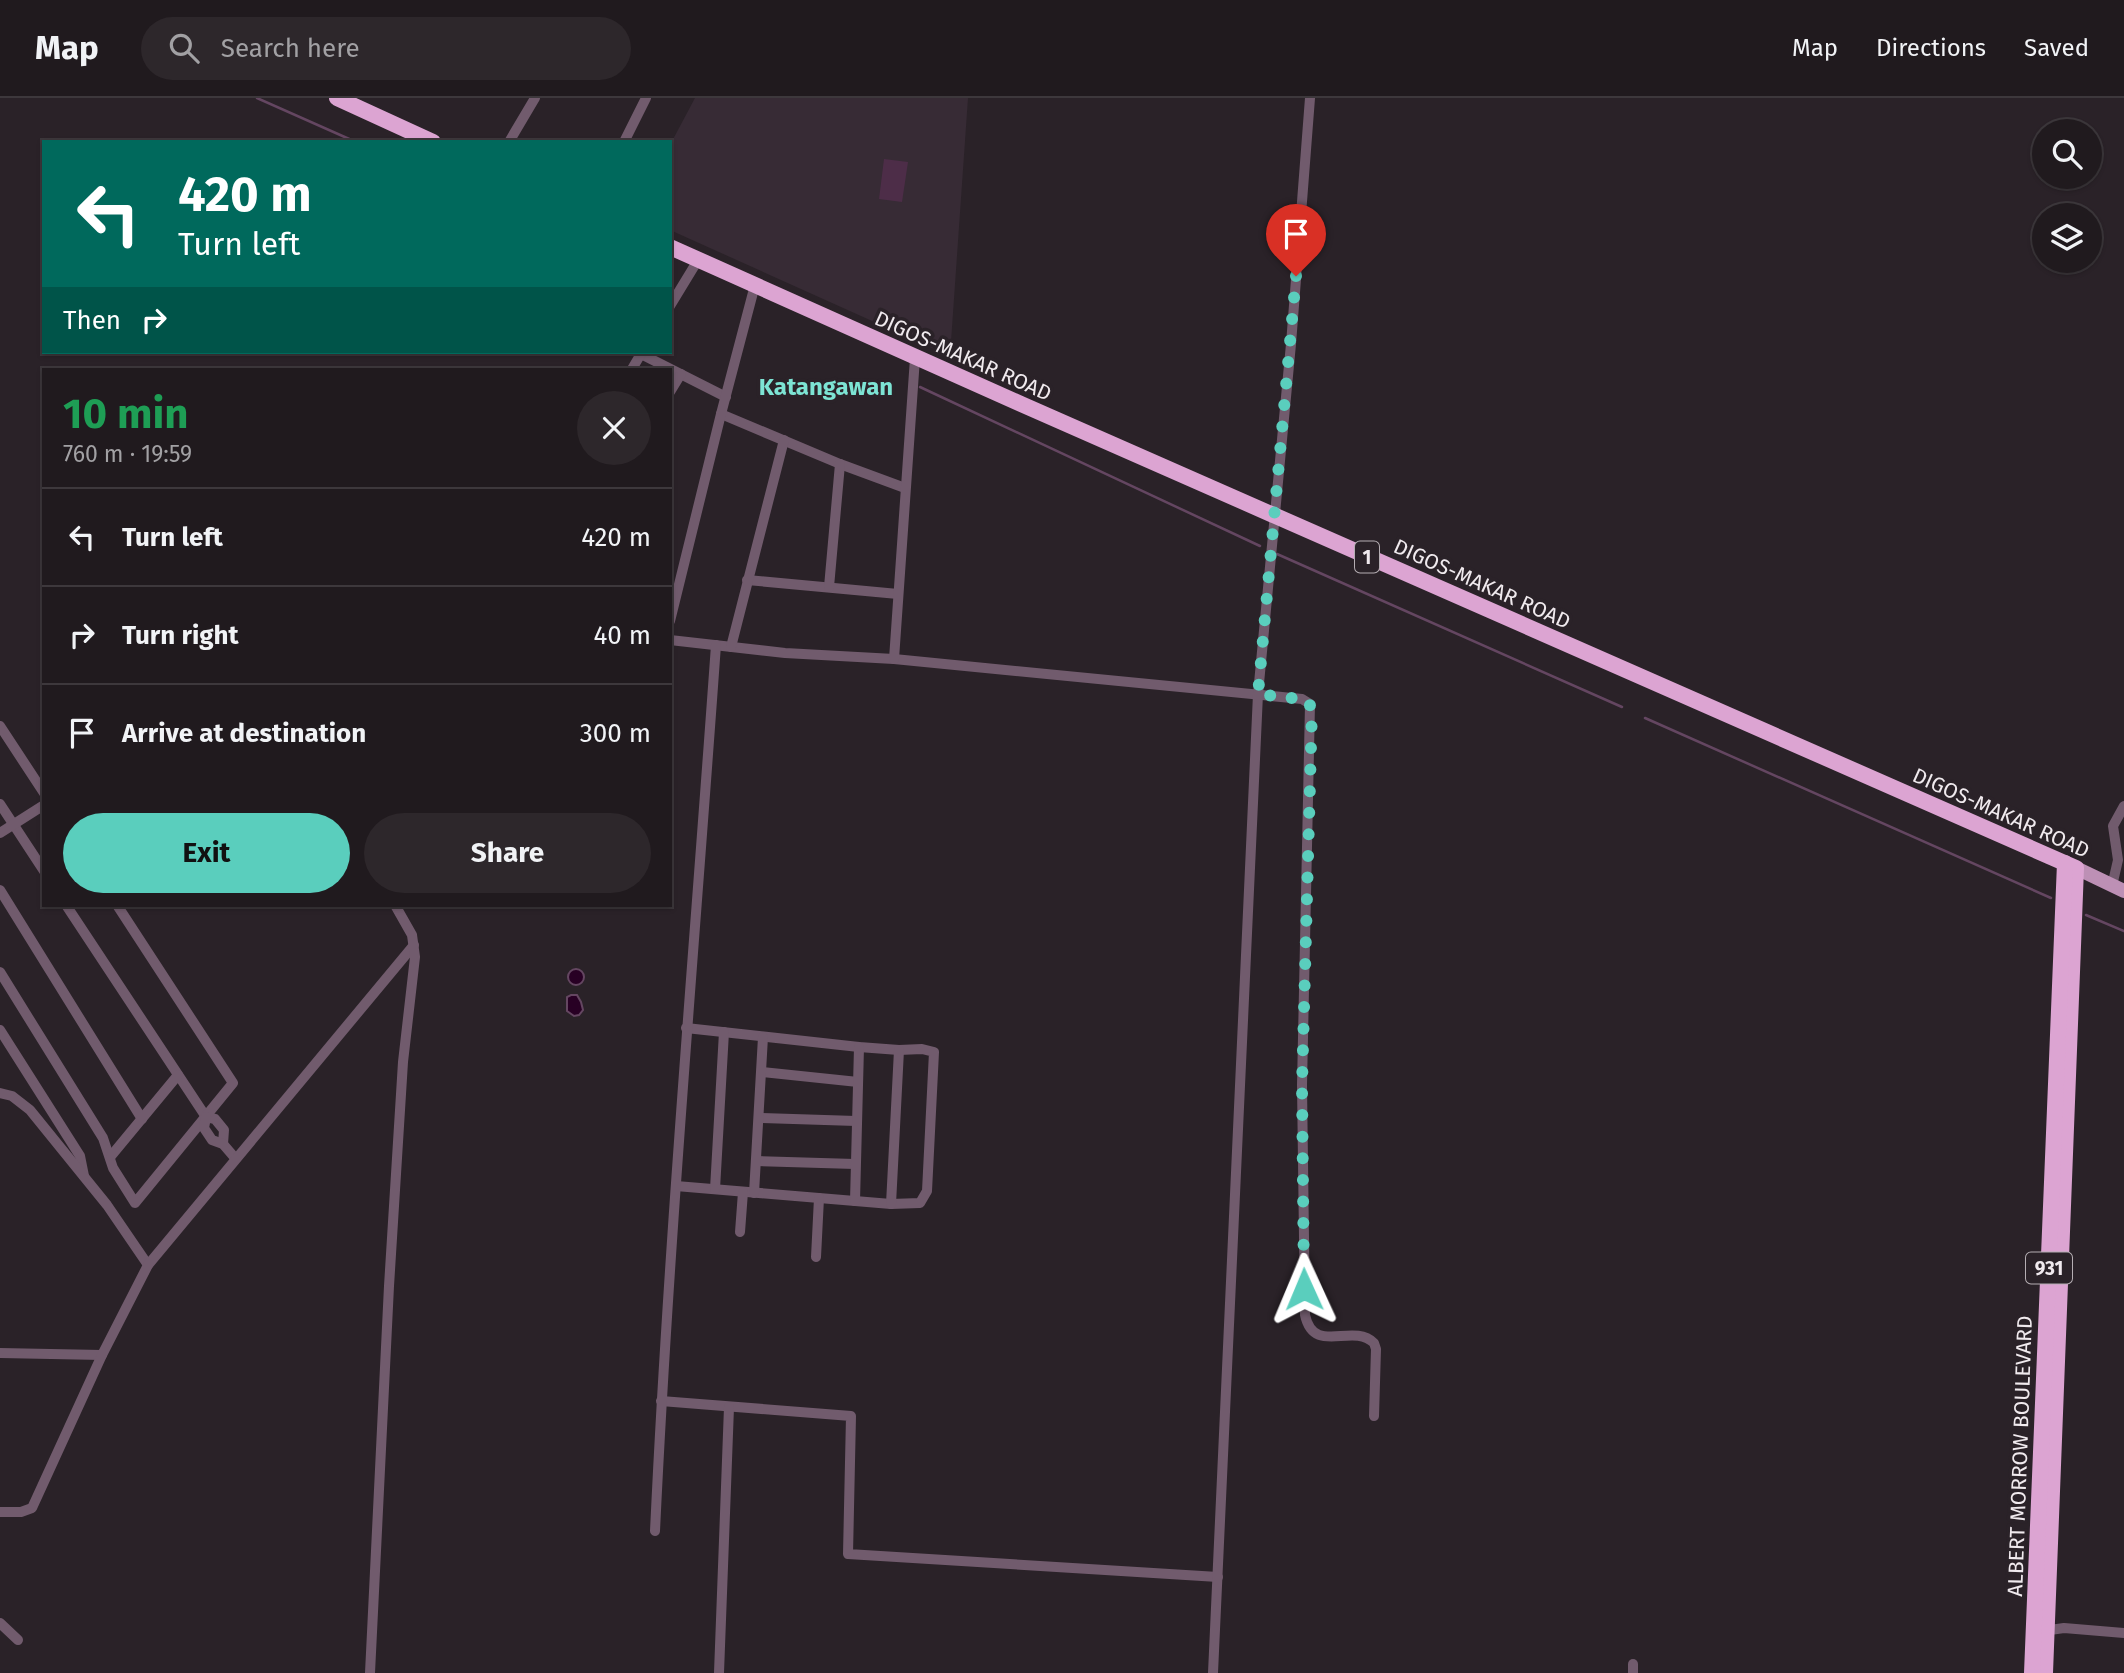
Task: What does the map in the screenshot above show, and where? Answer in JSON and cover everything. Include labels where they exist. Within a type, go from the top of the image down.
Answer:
[{"type":"highway","points":[[337,98],[429,140]]},
{"type":"highway","name":"DIGOS-MAKAR ROAD","points":[[672,248],[915,358],[2070,866]]},
{"type":"highway","name":"ALBERT MORROW BOULEVARD","points":[[2045,1673],[2041,1632],[2070,866]]},
{"type":"highway","name":"ALBERT MORROW BOULEVARD","points":[[2032,1673],[2041,1632]]},
{"type":"main road","name":"DIGOS-MAKAR ROAD","points":[[2070,866],[2118,889]]},
{"type":"street","points":[[510,140],[535,98]]},
{"type":"street","points":[[625,140],[646,98]]},
{"type":"street","points":[[1213,1673],[1258,694],[1291,344],[1310,98]]},
{"type":"street","points":[[672,303],[698,260]]},
{"type":"street","points":[[672,613],[755,285]]},
{"type":"street","points":[[643,354],[670,368]]},
{"type":"street","points":[[894,659],[915,358]]},
{"type":"street","points":[[672,369],[726,397]]},
{"type":"street","points":[[672,389],[681,374]]},
{"type":"street","points":[[721,414],[905,488]]},
{"type":"street","points":[[731,647],[784,440]]},
{"type":"street","points":[[829,587],[840,464]]},
{"type":"street","points":[[672,567],[683,569]]},
{"type":"street","points":[[747,580],[898,594]]},
{"type":"street","points":[[672,640],[894,659],[1307,700],[1312,709],[1302,1085],[1305,1315],[1307,1326],[1313,1334],[1364,1338],[1374,1343],[1374,1416]]},
{"type":"street","points":[[654,1531],[686,1028],[716,645]]},
{"type":"street","points":[[0,726],[42,790]]},
{"type":"street","points":[[0,804],[42,868]]},
{"type":"street","points":[[0,833],[42,806]]},
{"type":"street","points":[[2118,889],[2118,860],[2113,826],[2124,806]]},
{"type":"street","points":[[0,890],[142,1119]]},
{"type":"street","points":[[67,907],[206,1117],[204,1128],[212,1140],[223,1144],[235,1158]]},
{"type":"street","points":[[0,972],[103,1138],[113,1168],[135,1203],[233,1083],[118,907]]},
{"type":"street","points":[[370,1673],[390,1273],[403,1062],[414,945],[408,924],[396,907]]},
{"type":"street","points":[[0,1511],[21,1512],[32,1508],[102,1355],[148,1265],[414,945]]},
{"type":"street","points":[[676,1186],[891,1204],[920,1203],[927,1191],[935,1058],[931,1049],[859,1047],[686,1028]]},
{"type":"street","points":[[0,1030],[80,1156],[85,1179]]},
{"type":"street","points":[[715,1189],[724,1032]]},
{"type":"street","points":[[740,1232],[756,1161],[763,1037]]},
{"type":"street","points":[[855,1201],[859,1047]]},
{"type":"street","points":[[891,1204],[899,1050]]},
{"type":"street","points":[[762,1072],[858,1082]]},
{"type":"street","points":[[111,1156],[178,1075]]},
{"type":"street","points":[[0,1093],[12,1096],[30,1110],[107,1205],[148,1265]]},
{"type":"street","points":[[759,1118],[856,1121]]},
{"type":"street","points":[[756,1161],[855,1164]]},
{"type":"street","points":[[816,1257],[819,1198]]},
{"type":"street","points":[[0,1353],[102,1355]]},
{"type":"street","points":[[661,1401],[851,1416],[848,1554],[1218,1577]]},
{"type":"street","points":[[719,1673],[729,1407]]},
{"type":"street","points":[[0,1623],[19,1640]]},
{"type":"street","points":[[2041,1632],[2064,1628],[2124,1633]]},
{"type":"shaded area","points":[[695,98],[968,98],[950,356],[672,231],[672,141]]},
{"type":"shaded area","points":[[884,159],[908,162],[902,202],[879,199]]},
{"type":"shaded area","points":[[573,969],[579,969],[584,977],[582,983],[573,985],[568,980],[568,974]]},
{"type":"shaded area","points":[[577,995],[581,1002],[583,1010],[579,1015],[574,1016],[567,1011],[567,997]]},
{"type":"waterway","points":[[257,98],[352,140]]},
{"type":"waterway","points":[[920,387],[1260,546]]},
{"type":"waterway","points":[[1277,554],[1622,707]]},
{"type":"waterway","points":[[1645,718],[2051,898]]},
{"type":"waterway","points":[[2086,915],[2124,931]]},
{"type":"district","name":"Katangawan","points":[[826,387]]},
{"type":"route","points":[[1296,276],[1258,694],[1307,700],[1312,709],[1302,1085],[1304,1289]]}]
